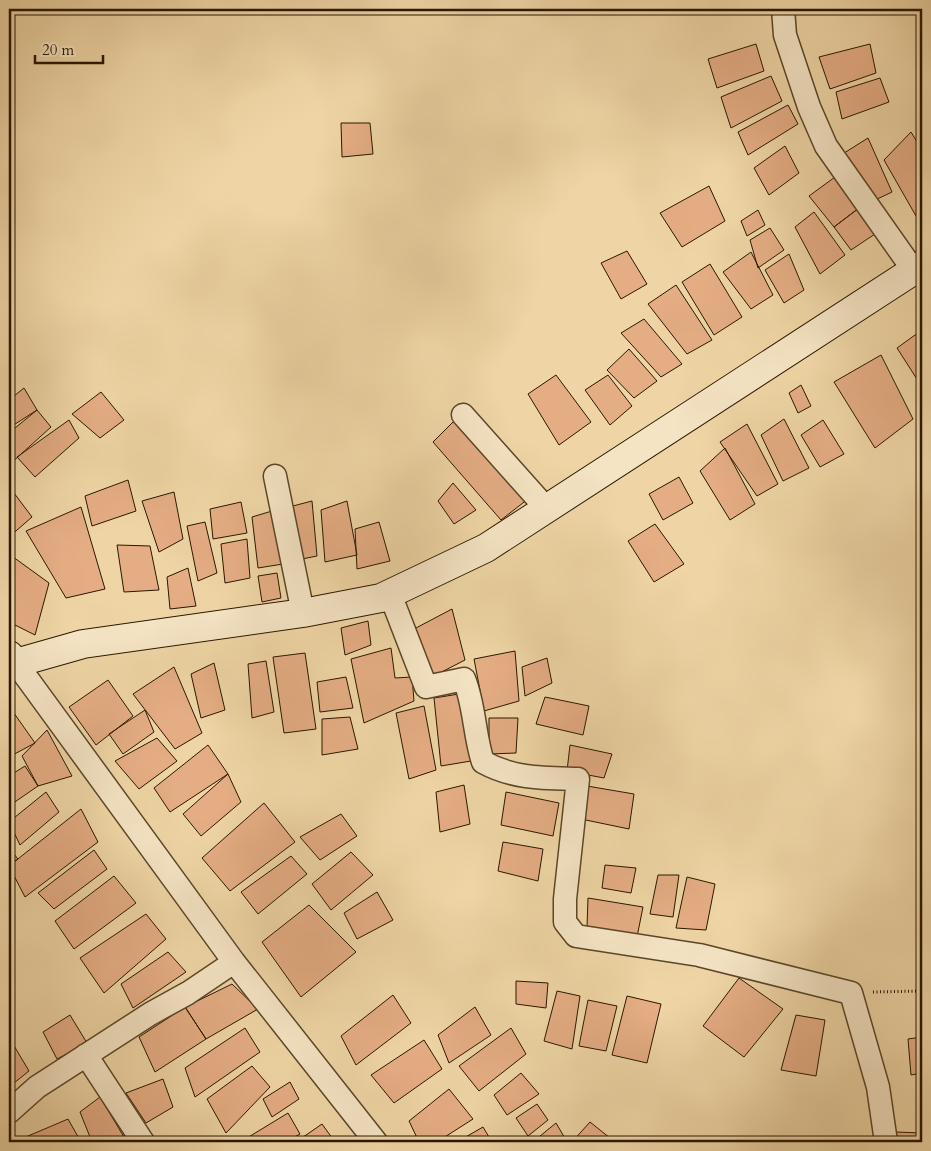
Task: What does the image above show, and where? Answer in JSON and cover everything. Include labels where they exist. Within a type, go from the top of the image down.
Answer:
[{"type":"street","points":[[376,1142],[234,962],[11,662],[83,644],[303,613],[381,598],[486,548],[918,268],[826,146],[809,107],[785,35],[784,9]]},
{"type":"street","points":[[463,415],[546,508]]},
{"type":"street","points":[[276,476],[303,613]]},
{"type":"street","points":[[390,594],[426,687],[464,678],[470,695],[477,745],[483,762],[499,771],[533,778],[578,779],[565,899],[565,922],[576,936],[699,955],[852,993],[878,1087],[886,1142]]},
{"type":"street","points":[[9,1112],[37,1087],[150,1014],[188,993],[234,962]]},
{"type":"street","points":[[86,1055],[142,1142]]},
{"type":"path","points":[[852,993],[922,991]]},
{"type":"building","points":[[756,44],[764,71],[717,88],[708,59]]},
{"type":"building","points":[[870,44],[876,73],[830,89],[819,57]]},
{"type":"building","points":[[771,76],[782,101],[731,128],[721,97]]},
{"type":"building","points":[[880,78],[889,102],[842,119],[836,92]]},
{"type":"building","points":[[788,105],[798,124],[748,155],[738,132]]},
{"type":"building","points":[[341,123],[370,123],[373,154],[342,157]]},
{"type":"building","points":[[911,132],[922,150],[922,210],[916,216],[884,160]]},
{"type":"building","points":[[868,138],[892,192],[873,201],[841,155]]},
{"type":"building","points":[[785,146],[799,173],[769,195],[754,168]]},
{"type":"building","points":[[835,177],[859,208],[834,227],[809,196]]},
{"type":"building","points":[[709,186],[725,221],[682,247],[660,213]]},
{"type":"building","points":[[859,208],[875,234],[851,250],[834,227]]},
{"type":"building","points":[[758,210],[765,225],[747,236],[741,221]]},
{"type":"building","points":[[814,212],[845,255],[820,274],[795,227]]},
{"type":"building","points":[[770,228],[784,250],[758,268],[750,240]]},
{"type":"building","points":[[627,251],[647,284],[621,299],[601,263]]},
{"type":"building","points":[[751,252],[773,295],[751,309],[723,272]]},
{"type":"building","points":[[789,254],[804,290],[784,303],[765,270]]},
{"type":"building","points":[[710,264],[742,317],[714,335],[682,282]]},
{"type":"building","points":[[676,285],[712,340],[687,354],[648,304]]},
{"type":"building","points":[[644,319],[682,364],[661,377],[621,333]]},
{"type":"building","points":[[922,330],[922,387],[897,348]]},
{"type":"building","points":[[629,349],[657,381],[634,398],[607,370]]},
{"type":"building","points":[[881,355],[913,419],[875,448],[834,382]]},
{"type":"building","points":[[556,375],[591,422],[559,445],[528,394]]},
{"type":"building","points":[[608,375],[632,406],[610,425],[585,390]]},
{"type":"building","points":[[801,385],[811,406],[798,413],[789,393]]},
{"type":"building","points":[[24,388],[37,410],[9,428],[9,400]]},
{"type":"building","points":[[101,392],[124,420],[100,438],[72,414]]},
{"type":"building","points":[[37,410],[51,427],[9,465],[9,433]]},
{"type":"building","points":[[784,419],[809,468],[783,481],[761,435]]},
{"type":"building","points":[[69,420],[79,438],[35,477],[17,457]]},
{"type":"building","points":[[823,420],[844,454],[820,467],[801,435]]},
{"type":"building","points":[[454,421],[528,499],[501,520],[433,442]]},
{"type":"building","points":[[747,424],[778,484],[757,496],[720,442]]},
{"type":"building","points":[[725,448],[755,504],[730,520],[700,471]]},
{"type":"building","points":[[679,477],[693,503],[663,520],[649,494]]},
{"type":"building","points":[[128,480],[136,511],[92,526],[85,496]]},
{"type":"building","points":[[453,483],[476,510],[454,524],[438,501]]},
{"type":"building","points":[[174,492],[183,539],[159,552],[142,501]]},
{"type":"building","points":[[14,493],[32,517],[9,537],[9,498]]},
{"type":"building","points":[[312,501],[317,556],[302,559],[293,506]]},
{"type":"building","points":[[347,501],[357,555],[325,562],[321,510]]},
{"type":"building","points":[[241,502],[247,533],[213,539],[210,509]]},
{"type":"building","points":[[81,507],[105,589],[66,598],[26,531]]},
{"type":"building","points":[[272,511],[283,564],[258,568],[252,517]]},
{"type":"building","points":[[205,522],[217,573],[198,581],[187,526]]},
{"type":"building","points":[[379,522],[390,561],[357,569],[355,529]]},
{"type":"building","points":[[655,524],[684,564],[654,582],[628,541]]},
{"type":"building","points":[[247,539],[250,578],[225,583],[221,544]]},
{"type":"building","points":[[117,545],[150,546],[159,590],[124,592]]},
{"type":"building","points":[[9,554],[49,583],[35,635],[9,622]]},
{"type":"building","points":[[188,568],[196,606],[170,609],[167,577]]},
{"type":"building","points":[[277,573],[281,598],[262,602],[258,576]]},
{"type":"building","points":[[452,609],[465,660],[428,679],[414,629]]},
{"type":"building","points":[[368,621],[371,645],[345,655],[341,628]]},
{"type":"building","points":[[391,648],[395,678],[412,677],[414,701],[364,723],[351,659]]},
{"type":"building","points":[[515,651],[519,701],[484,711],[474,659]]},
{"type":"building","points":[[305,653],[316,729],[284,733],[273,657]]},
{"type":"building","points":[[547,658],[552,683],[525,696],[522,667]]},
{"type":"building","points":[[266,661],[274,712],[252,718],[248,664]]},
{"type":"building","points":[[214,663],[225,710],[201,718],[191,674]]},
{"type":"building","points":[[174,667],[202,733],[175,749],[133,694]]},
{"type":"building","points":[[346,677],[353,708],[320,712],[317,682]]},
{"type":"building","points":[[108,680],[133,716],[96,745],[69,707]]},
{"type":"building","points":[[459,694],[471,761],[441,766],[434,698]]},
{"type":"building","points":[[545,697],[589,706],[583,735],[536,724]]},
{"type":"building","points":[[9,706],[35,743],[9,757]]},
{"type":"building","points":[[424,706],[436,770],[409,779],[396,713]]},
{"type":"building","points":[[145,710],[154,732],[123,754],[109,734]]},
{"type":"building","points":[[350,717],[358,749],[322,755],[322,719]]},
{"type":"building","points":[[489,718],[518,718],[516,753],[489,754]]},
{"type":"building","points":[[47,730],[72,776],[38,786],[22,756]]},
{"type":"building","points":[[157,738],[177,761],[139,789],[115,761]]},
{"type":"building","points":[[208,745],[228,774],[170,812],[154,788]]},
{"type":"building","points":[[570,745],[612,754],[604,778],[567,771]]},
{"type":"building","points":[[25,766],[38,786],[9,806],[9,776]]},
{"type":"building","points":[[228,774],[241,802],[201,836],[183,814]]},
{"type":"building","points":[[464,785],[470,824],[440,832],[436,792]]},
{"type":"building","points":[[587,786],[634,794],[629,829],[581,819]]},
{"type":"building","points":[[46,792],[59,812],[20,845],[9,822]]},
{"type":"building","points":[[506,792],[559,803],[553,836],[501,825]]},
{"type":"building","points":[[264,803],[295,842],[230,891],[202,858]]},
{"type":"building","points":[[81,809],[98,842],[25,897],[9,866]]},
{"type":"building","points":[[341,814],[357,836],[320,860],[300,837]]},
{"type":"building","points":[[503,842],[543,849],[538,881],[498,871]]},
{"type":"building","points":[[9,848],[18,859],[9,865]]},
{"type":"building","points":[[94,850],[107,869],[54,909],[38,893]]},
{"type":"building","points":[[351,852],[373,875],[331,910],[312,884]]},
{"type":"building","points":[[291,856],[307,874],[258,914],[241,892]]},
{"type":"building","points":[[605,865],[636,868],[631,893],[602,888]]},
{"type":"building","points":[[658,875],[679,875],[673,917],[650,914]]},
{"type":"building","points":[[114,876],[136,903],[74,949],[55,921]]},
{"type":"building","points":[[687,877],[715,884],[706,930],[676,928]]},
{"type":"building","points":[[377,892],[393,920],[357,939],[344,913]]},
{"type":"building","points":[[588,898],[643,907],[637,937],[587,927]]},
{"type":"building","points":[[309,905],[356,952],[301,997],[262,942]]},
{"type":"building","points":[[146,914],[166,939],[104,993],[80,958]]},
{"type":"building","points":[[168,952],[186,972],[133,1008],[121,984]]},
{"type":"building","points":[[739,978],[783,1009],[744,1057],[703,1026]]},
{"type":"building","points":[[516,981],[548,983],[546,1008],[516,1004]]},
{"type":"building","points":[[232,984],[258,1009],[206,1039],[185,1007]]},
{"type":"building","points":[[557,991],[580,996],[572,1049],[544,1041]]},
{"type":"building","points":[[393,995],[411,1023],[356,1065],[341,1036]]},
{"type":"building","points":[[627,996],[661,1004],[647,1063],[612,1055]]},
{"type":"building","points":[[588,1000],[617,1006],[606,1051],[579,1046]]},
{"type":"building","points":[[185,1007],[206,1039],[155,1072],[139,1037]]},
{"type":"building","points":[[475,1007],[491,1035],[449,1063],[438,1035]]},
{"type":"building","points":[[70,1015],[87,1043],[57,1059],[43,1032]]},
{"type":"building","points":[[796,1015],[825,1020],[816,1076],[781,1070]]},
{"type":"building","points":[[245,1028],[260,1052],[195,1097],[185,1068]]},
{"type":"building","points":[[511,1028],[526,1054],[479,1091],[459,1066]]},
{"type":"building","points":[[922,1037],[922,1073],[911,1075],[908,1039]]},
{"type":"building","points":[[9,1040],[29,1071],[9,1087]]},
{"type":"building","points":[[424,1040],[442,1069],[394,1103],[371,1075]]},
{"type":"building","points":[[252,1066],[270,1087],[226,1133],[207,1099]]},
{"type":"building","points":[[521,1073],[539,1094],[507,1115],[494,1095]]},
{"type":"building","points":[[163,1079],[173,1107],[146,1123],[126,1093]]},
{"type":"building","points":[[290,1082],[299,1099],[272,1117],[263,1099]]},
{"type":"building","points":[[449,1089],[473,1119],[437,1142],[419,1142],[409,1121]]},
{"type":"building","points":[[100,1097],[127,1142],[92,1142],[80,1112]]},
{"type":"building","points":[[537,1104],[548,1120],[528,1136],[516,1118]]},
{"type":"building","points":[[288,1113],[300,1134],[286,1142],[249,1142],[247,1138]]},
{"type":"building","points":[[68,1119],[81,1142],[14,1142]]},
{"type":"building","points":[[590,1122],[615,1142],[572,1142]]},
{"type":"building","points":[[556,1123],[566,1140],[564,1142],[534,1141]]},
{"type":"building","points":[[322,1124],[335,1142],[296,1142]]},
{"type":"building","points":[[483,1127],[492,1142],[457,1142]]},
{"type":"building","points":[[896,1132],[922,1133],[922,1142],[897,1142]]}]
